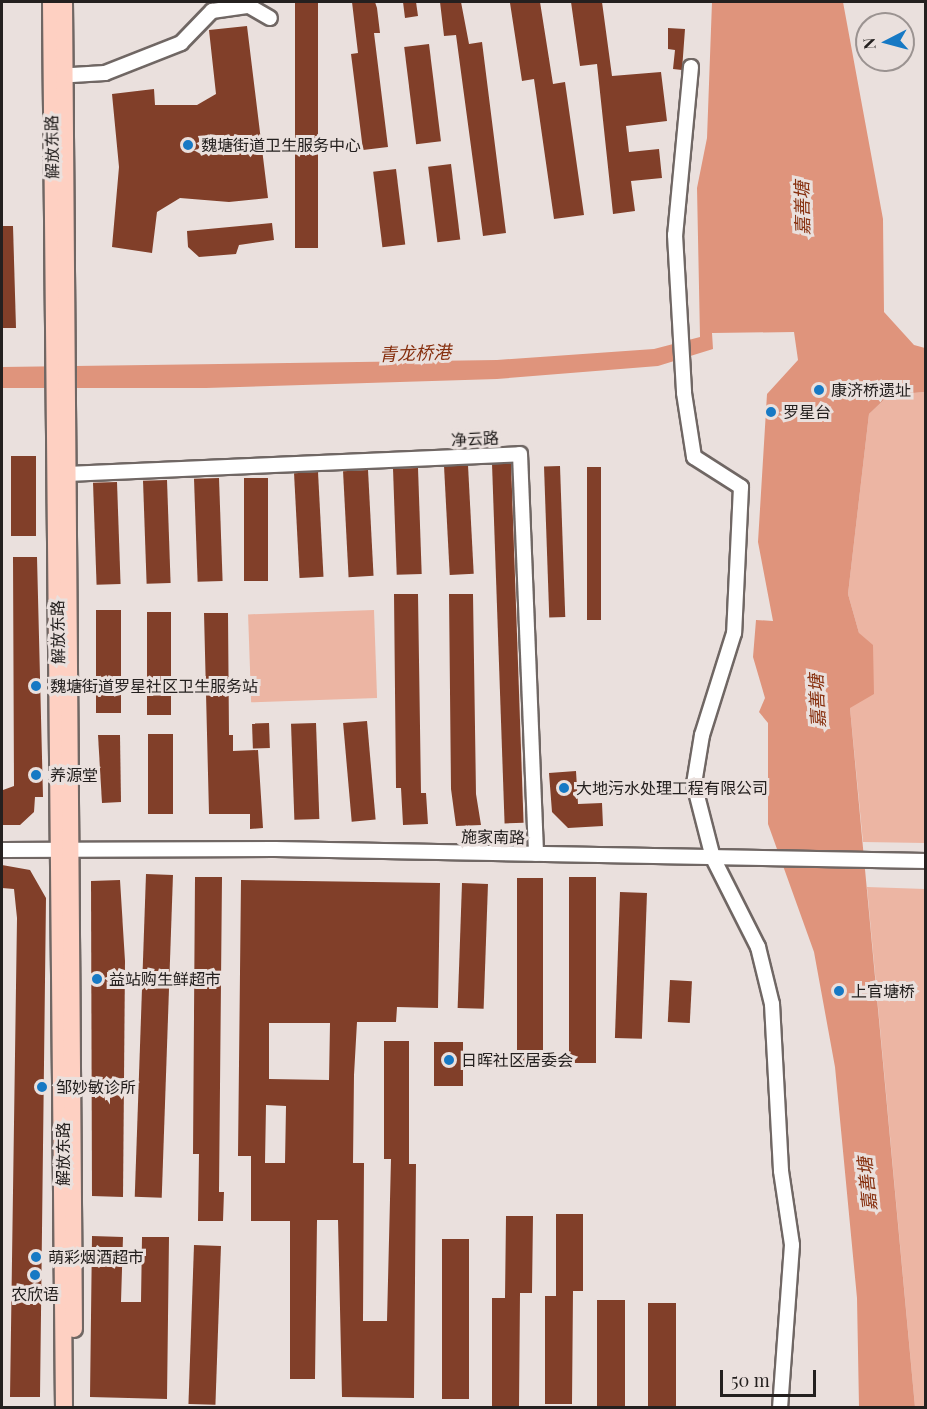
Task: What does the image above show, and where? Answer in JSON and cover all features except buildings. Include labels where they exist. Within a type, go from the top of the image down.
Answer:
[{"type":"main road","name":"解放东路","points":[[51,2],[57,76],[66,848],[69,1383],[64,1407]]},
{"type":"main road","name":"解放东路","points":[[57,76],[64,2]]},
{"type":"main road","name":"解放东路","points":[[60,403],[68,474],[66,848]]},
{"type":"main road","name":"解放东路","points":[[69,1383],[75,1407]]},
{"type":"street","points":[[57,76],[105,73],[181,44],[212,11],[249,6],[270,18]]},
{"type":"street","points":[[691,66],[675,235],[681,361],[694,457],[741,487],[734,633],[702,735],[694,784],[713,858],[758,947],[772,1004],[781,1171],[792,1245],[780,1407]]},
{"type":"street","name":"净云路","points":[[68,474],[520,454],[536,854]]},
{"type":"street","name":"施家南路","points":[[2,850],[66,848],[926,861]]},
{"type":"shaded area","points":[[925,392],[925,843],[863,842],[850,708],[859,633],[848,594],[869,414],[889,395]]},
{"type":"shaded area","points":[[374,610],[377,698],[251,702],[248,614]]},
{"type":"shaded area","points":[[867,887],[925,889],[925,1407],[915,1407]]},
{"type":"water","name":"嘉善塘","points":[[712,2],[843,2],[883,219],[884,312],[914,345],[925,348],[925,392],[889,395],[869,414],[848,594],[859,633],[873,645],[874,694],[850,708],[915,1407],[859,1407],[857,1298],[835,1067],[814,952],[768,824],[768,723],[759,712],[765,698],[753,657],[756,620],[773,621],[758,542],[767,394],[798,360],[794,332],[712,333],[713,349],[658,366],[497,379],[206,388],[2,388],[2,367],[497,360],[654,349],[700,337],[697,188],[707,138]]},
{"type":"place","name":"魏塘街道卫生服务中心","points":[[188,145]]},
{"type":"place","name":"康济桥遗址","points":[[819,390]]},
{"type":"place","name":"罗星台","points":[[771,412]]},
{"type":"place","name":"魏塘街道罗星社区卫生服务站","points":[[36,686]]},
{"type":"place","name":"养源堂","points":[[36,775]]},
{"type":"place","name":"大地污水处理工程有限公司","points":[[564,788]]},
{"type":"place","name":"益站购生鲜超市","points":[[97,979]]},
{"type":"place","name":"上官塘桥","points":[[839,991]]},
{"type":"place","name":"日晖社区居委会","points":[[449,1060]]},
{"type":"place","name":"邹妙敏诊所","points":[[42,1087]]},
{"type":"place","name":"萌彩烟酒超市","points":[[36,1257]]},
{"type":"place","name":"农欣语","points":[[35,1275]]},
{"type":"water label","name":"青龙桥港","points":[[415,353]]}]
